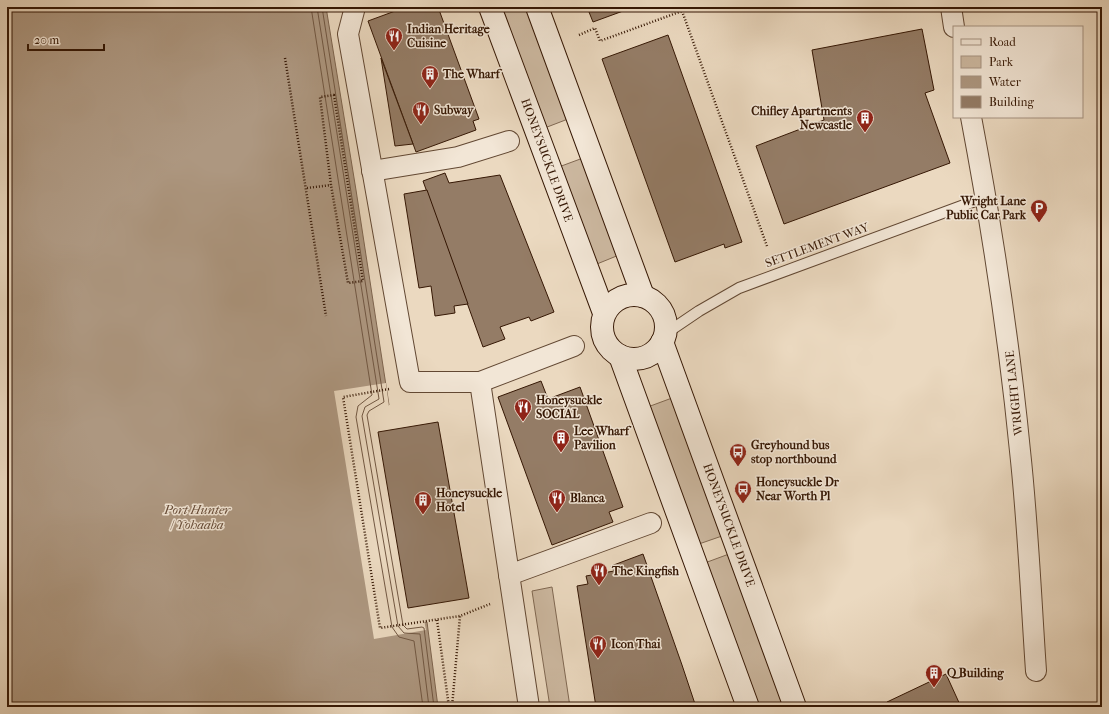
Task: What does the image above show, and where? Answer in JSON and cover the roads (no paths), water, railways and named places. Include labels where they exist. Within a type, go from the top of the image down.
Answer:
[{"type":"main road","name":"HONEYSUCKLE DRIVE","points":[[490,7],[604,313]]},
{"type":"main road","points":[[537,7],[643,296],[660,308],[664,316],[664,338],[657,349],[644,358],[636,359],[620,356],[607,346],[603,338],[601,330],[604,313],[609,305],[625,296],[643,296]]},
{"type":"main road","name":"HONEYSUCKLE DRIVE","points":[[664,338],[796,707]]},
{"type":"main road","points":[[620,356],[748,707]]},
{"type":"street","points":[[355,7],[348,34],[410,382],[480,382],[574,346]]},
{"type":"street","points":[[951,7],[954,26]]},
{"type":"street","name":"WRIGHT LANE","points":[[971,118],[986,197],[1006,324],[1020,453],[1036,671]]},
{"type":"street","points":[[372,171],[458,156],[510,141]]},
{"type":"street","points":[[480,382],[529,707]]},
{"type":"street","points":[[509,575],[651,523]]},
{"type":"lane","name":"SETTLEMENT WAY","points":[[664,338],[699,311],[739,288],[986,197]]},
{"type":"water","name":"Port Hunter / Yohaaba","points":[[7,7],[326,7],[389,405],[371,414],[407,625],[427,622],[438,707],[7,707]]},
{"type":"place","name":"Indian Heritage Cuisine","points":[[394,51]]},
{"type":"place","name":"The Wharf","points":[[430,89]]},
{"type":"place","name":"Subway","points":[[421,125]]},
{"type":"place","name":"Chifley Apartments Newcastle","points":[[865,133]]},
{"type":"place","name":"Wright Lane Public Car Park","points":[[1039,223]]},
{"type":"place","name":"Honeysuckle SOCIAL","points":[[523,422]]},
{"type":"place","name":"Lee Wharf Pavilion","points":[[561,453]]},
{"type":"place","name":"Greyhound bus stop northbound","points":[[738,467]]},
{"type":"place","name":"Honeysuckle Dr Near Worth Pl","points":[[743,504]]},
{"type":"place","name":"Blanca","points":[[557,513]]},
{"type":"place","name":"Honeysuckle Hotel","points":[[423,515]]},
{"type":"place","name":"The Kingfish","points":[[599,586]]},
{"type":"place","name":"Icon Thai","points":[[598,659]]},
{"type":"place","name":"Q Building","points":[[934,688]]}]
